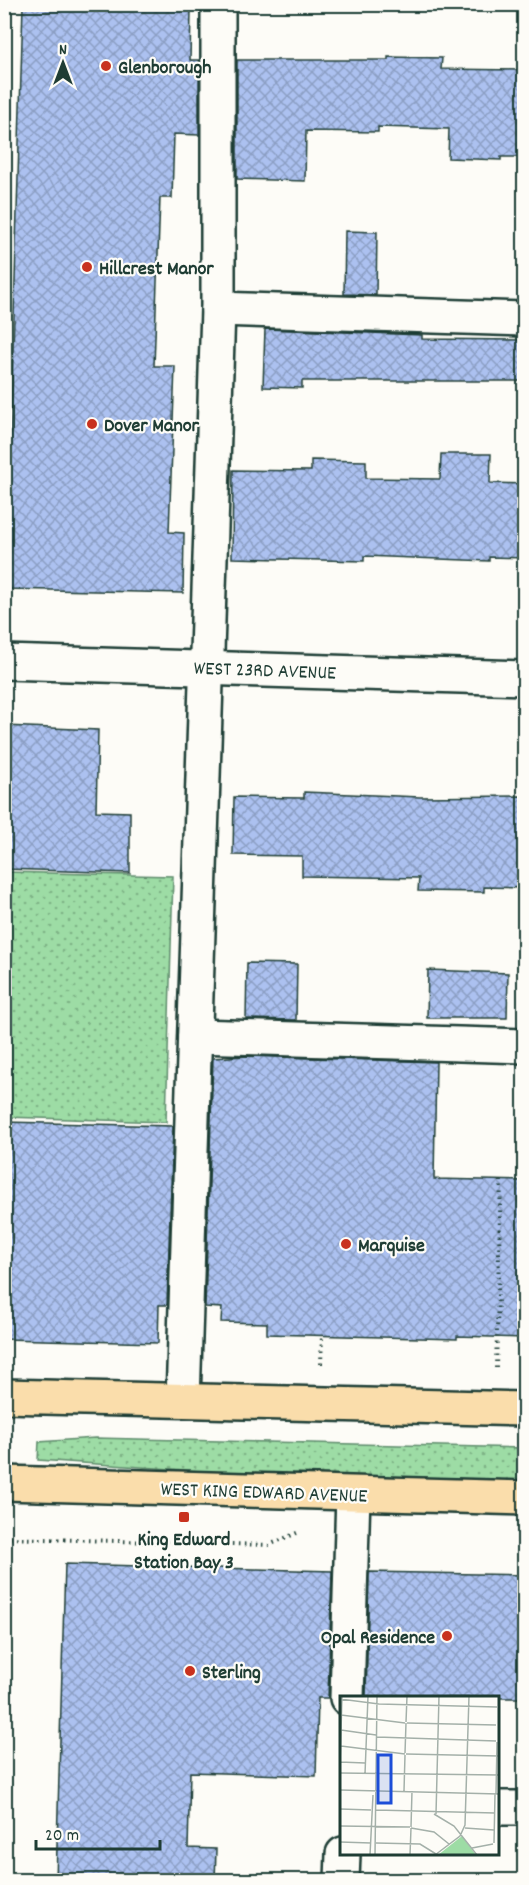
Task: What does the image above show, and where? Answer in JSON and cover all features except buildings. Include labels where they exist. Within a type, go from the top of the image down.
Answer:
[{"type":"main road","points":[[4,1396],[525,1409]]},
{"type":"main road","name":"WEST KING EDWARD AVENUE","points":[[4,1483],[525,1498]]},
{"type":"street","points":[[183,1400],[204,667],[218,309],[218,4]]},
{"type":"street","points":[[218,309],[525,319]]},
{"type":"street","name":"WEST 23RD AVENUE","points":[[4,662],[525,678]]},
{"type":"street","points":[[195,1036],[525,1046]]},
{"type":"street","points":[[347,1696],[353,1494]]},
{"type":"street","points":[[499,1808],[525,1808]]},
{"type":"street","points":[[342,1881],[343,1855]]},
{"type":"path","points":[[495,1368],[501,1178]]},
{"type":"path","points":[[321,1364],[322,1335]]},
{"type":"path","name":"WEST KING EDWARD AVENUE","points":[[4,1538],[269,1545],[309,1530]]},
{"type":"green space","points":[[5,872],[173,876],[166,1122],[5,1117]]},
{"type":"green space","points":[[95,1438],[524,1448],[524,1483],[303,1478],[38,1460],[39,1442]]},
{"type":"place","name":"Glenborough","points":[[106,66]]},
{"type":"place","name":"Hillcrest Manor","points":[[87,267]]},
{"type":"place","name":"Dover Manor","points":[[92,424]]},
{"type":"place","name":"Marquise","points":[[346,1244]]},
{"type":"place","name":"King Edward Station Bay 3","points":[[184,1517]]},
{"type":"place","name":"Opal Residence","points":[[447,1636]]},
{"type":"place","name":"Sterling","points":[[190,1671]]}]
